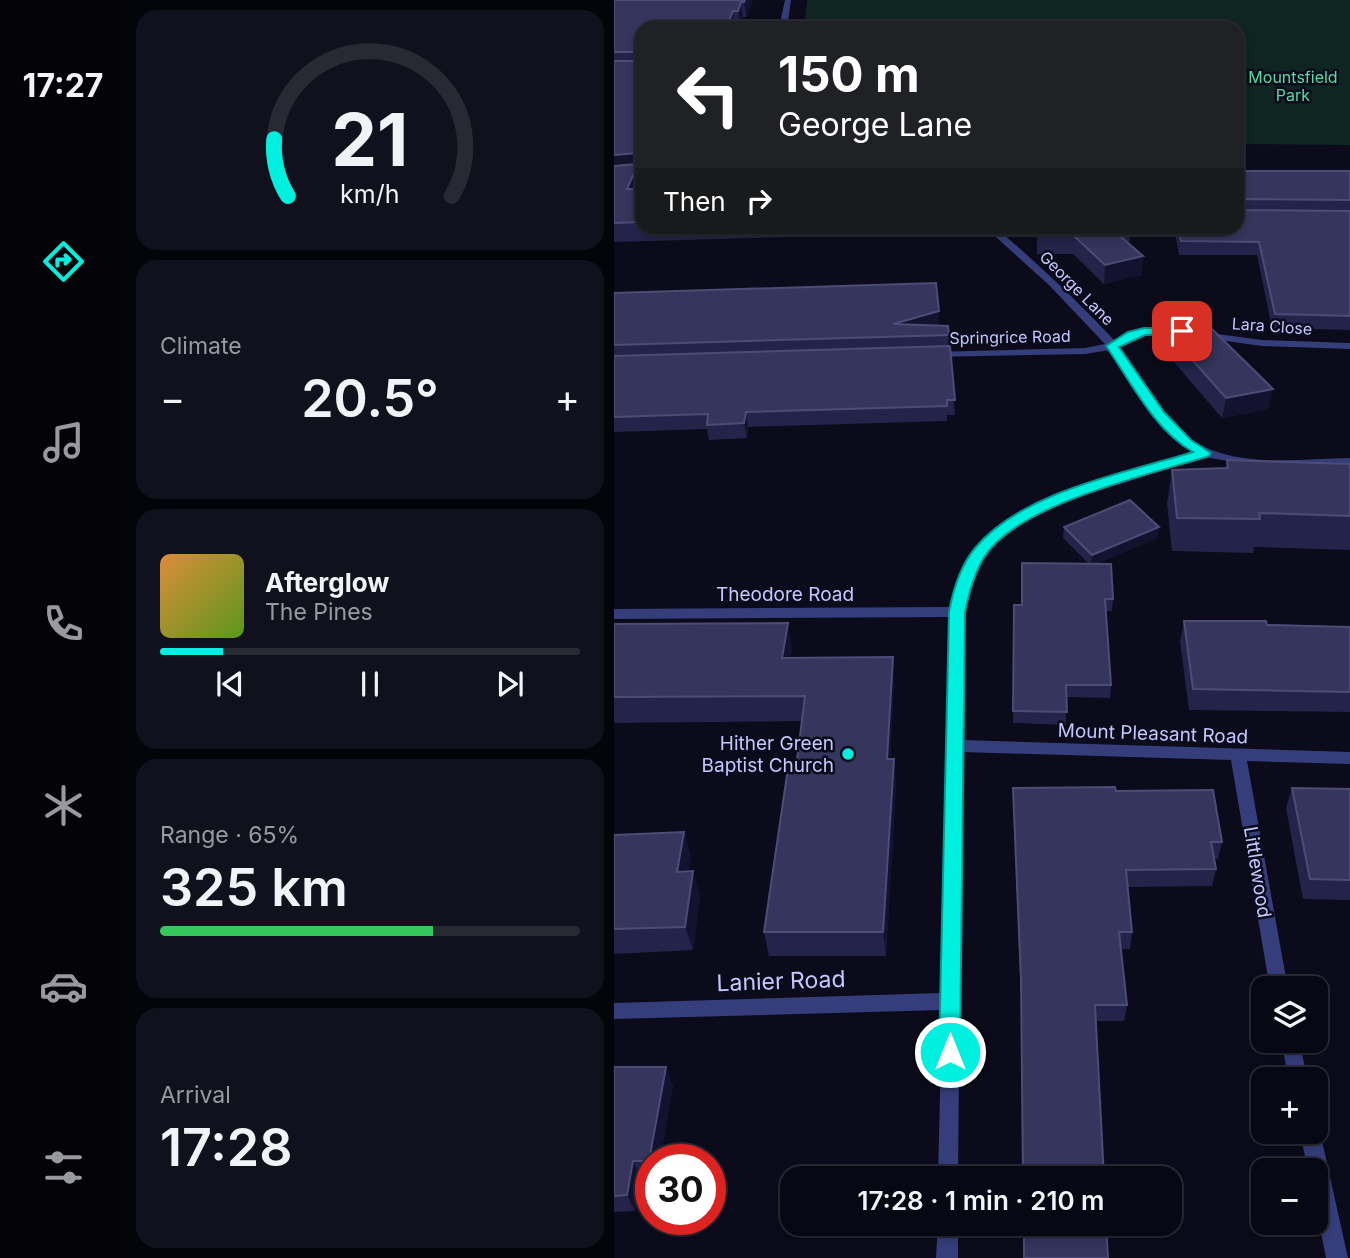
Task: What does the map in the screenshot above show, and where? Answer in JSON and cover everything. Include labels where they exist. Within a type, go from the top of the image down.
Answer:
[{"type":"street","points":[[784,21],[788,0]]},
{"type":"street","name":"George Lane","points":[[999,235],[1058,287],[1112,346],[1159,414],[1186,443],[1204,453],[1241,461],[1350,463]]},
{"type":"street","name":"Lara Close","points":[[1112,346],[1132,334],[1161,329],[1262,343],[1350,346]]},
{"type":"street","name":"Springrice Road","points":[[920,355],[1085,351],[1112,346]]},
{"type":"street","points":[[948,1166],[957,612],[962,587],[980,552],[1010,524],[1079,491],[1204,453]]},
{"type":"street","name":"Theodore Road","points":[[614,614],[957,612]]},
{"type":"street","name":"Mount Pleasant Road","points":[[955,746],[1350,758]]},
{"type":"street","name":"Littlewood","points":[[1238,756],[1277,976]]},
{"type":"street","name":"Lanier Road","points":[[614,1011],[950,1001]]},
{"type":"street","points":[[1313,1144],[1337,1258]]},
{"type":"street","points":[[947,1258],[948,1236]]},
{"type":"green space","name":"Mountsfield Park","points":[[807,0],[1350,0],[1350,145],[1244,144],[1244,21],[805,21]]},
{"type":"building","points":[[614,0],[745,0],[741,2],[738,11],[733,11],[729,21],[635,21],[635,52],[614,52]]},
{"type":"building","points":[[614,61],[635,61],[635,153],[614,155]]},
{"type":"building","points":[[635,164],[627,189],[635,189],[635,222],[614,223],[614,166]]},
{"type":"building","points":[[1244,171],[1350,171],[1350,200],[1244,199]]},
{"type":"building","points":[[1244,210],[1350,211],[1350,316],[1275,314],[1259,242],[1181,241],[1180,235],[1244,235]]},
{"type":"building","points":[[1129,235],[1120,236],[1143,256],[1105,265],[1074,236],[1037,236]]},
{"type":"building","points":[[936,283],[939,311],[893,324],[948,326],[949,335],[614,345],[614,293]]},
{"type":"building","points":[[1164,328],[1212,329],[1273,389],[1226,398]]},
{"type":"building","points":[[950,346],[955,400],[947,400],[947,406],[746,412],[744,423],[707,425],[708,414],[614,417],[614,356]]},
{"type":"building","points":[[1227,460],[1350,464],[1350,516],[1259,513],[1260,519],[1177,518],[1172,470],[1228,468]]},
{"type":"building","points":[[1130,500],[1159,527],[1092,555],[1064,527]]},
{"type":"building","points":[[1022,563],[1111,564],[1113,599],[1105,599],[1111,685],[1066,685],[1067,712],[1013,711],[1014,605],[1022,605]]},
{"type":"building","points":[[1184,621],[1266,621],[1267,625],[1350,627],[1350,692],[1193,689]]},
{"type":"building","points":[[788,623],[782,658],[893,657],[887,759],[894,759],[883,932],[764,932],[788,768],[796,768],[805,696],[614,697],[614,624]]},
{"type":"building","points":[[1013,788],[1213,790],[1222,842],[1211,842],[1216,869],[1126,870],[1132,932],[1119,932],[1127,1005],[1095,1005],[1103,1166],[1023,1166],[1021,980]]},
{"type":"building","points":[[1292,788],[1350,789],[1350,880],[1310,879]]},
{"type":"building","points":[[684,832],[677,872],[693,871],[685,927],[614,929],[614,835]]},
{"type":"building","points":[[614,1067],[666,1067],[652,1144],[635,1144],[635,1161],[627,1195],[614,1196]]},
{"type":"building","points":[[1024,1236],[1107,1236],[1108,1258],[1024,1258]]},
{"type":"place","name":"Hither Green Baptist Church","points":[[848,754]]},
{"type":"route","points":[[950,1052],[957,612],[962,587],[980,552],[994,536],[1010,524],[1068,495],[1204,453],[1186,443],[1159,414],[1112,346],[1132,334],[1144,331],[1182,331]]}]
